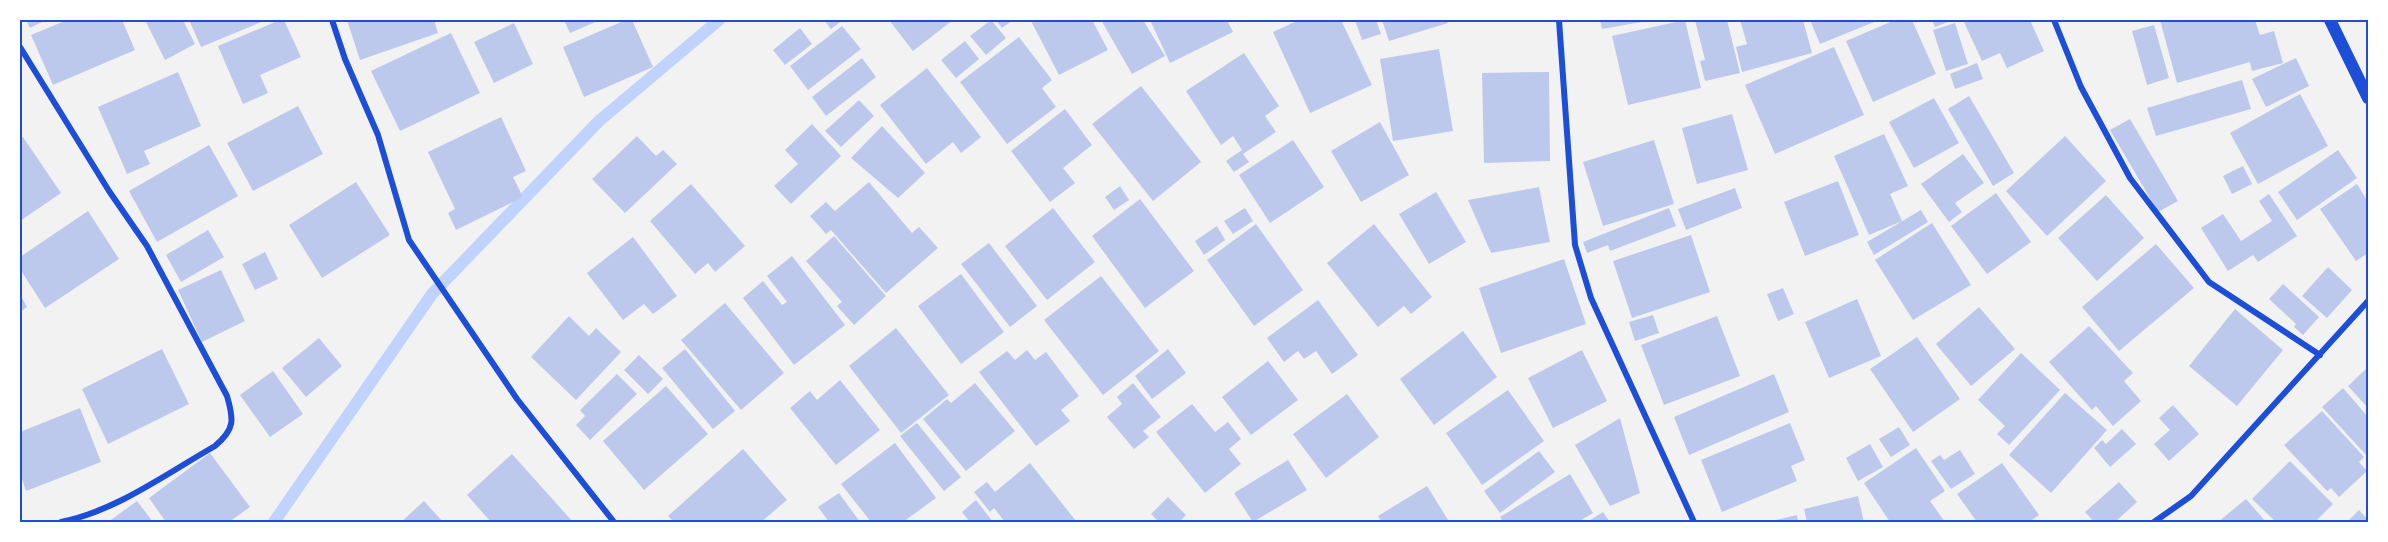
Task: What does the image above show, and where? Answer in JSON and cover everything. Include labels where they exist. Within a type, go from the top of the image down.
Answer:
[{"type":"main road","points":[[2330,20],[2368,98]]},
{"type":"street","points":[[333,20],[345,59],[378,135],[409,240],[517,399],[614,522]]},
{"type":"street","points":[[1559,20],[1575,245],[1591,298],[1694,522]]},
{"type":"street","points":[[2054,20],[2081,87],[2130,178],[2209,282],[2320,355]]},
{"type":"street","points":[[20,47],[147,246],[227,396],[233,416],[228,435],[215,446],[115,503],[81,518],[61,522]]},
{"type":"street","points":[[2154,522],[2191,496],[2368,301]]},
{"type":"building","points":[[26,20],[46,20],[30,28]]},
{"type":"building","points":[[67,20],[122,20],[135,50],[53,85],[31,35]]},
{"type":"building","points":[[145,20],[183,20],[195,44],[165,60]]},
{"type":"building","points":[[189,20],[266,20],[201,47]]},
{"type":"building","points":[[284,20],[301,57],[260,75],[268,93],[243,104],[218,46]]},
{"type":"building","points":[[347,20],[434,20],[438,33],[360,60]]},
{"type":"building","points":[[564,20],[600,20],[570,33]]},
{"type":"building","points":[[626,20],[632,20],[653,67],[584,97],[563,47]]},
{"type":"building","points":[[824,20],[843,20],[831,29]]},
{"type":"building","points":[[889,20],[953,20],[913,51]]},
{"type":"building","points":[[991,20],[1006,38],[986,55],[970,36]]},
{"type":"building","points":[[996,20],[1013,20],[1002,28]]},
{"type":"building","points":[[1092,20],[1108,50],[1059,75],[1031,21]]},
{"type":"building","points":[[1101,20],[1143,20],[1165,56],[1132,74]]},
{"type":"building","points":[[1150,20],[1227,20],[1233,32],[1170,63]]},
{"type":"building","points":[[1299,20],[1341,20],[1372,85],[1310,113],[1273,32]]},
{"type":"building","points":[[1355,20],[1376,20],[1381,34],[1362,40]]},
{"type":"building","points":[[1382,20],[1447,20],[1448,23],[1389,41]]},
{"type":"building","points":[[1600,20],[1646,20],[1647,21],[1602,29]]},
{"type":"building","points":[[1685,20],[1701,88],[1628,105],[1612,36]]},
{"type":"building","points":[[1695,20],[1727,20],[1740,73],[1705,81],[1700,61],[1705,60]]},
{"type":"building","points":[[1740,20],[1803,20],[1812,53],[1742,72],[1736,47],[1747,44]]},
{"type":"building","points":[[1810,20],[1879,20],[1820,44]]},
{"type":"building","points":[[1895,20],[1912,20],[1936,74],[1873,102],[1846,41]]},
{"type":"building","points":[[1932,20],[1953,20],[1935,27]]},
{"type":"building","points":[[1963,20],[2030,20],[2044,51],[2007,68],[2000,53],[1982,61]]},
{"type":"building","points":[[2160,20],[2255,20],[2260,35],[2274,31],[2283,63],[2252,71],[2250,62],[2177,83]]},
{"type":"building","points":[[514,23],[533,64],[494,83],[474,42]]},
{"type":"building","points":[[1955,23],[1968,64],[1946,71],[1933,30]]},
{"type":"building","points":[[2154,25],[2169,78],[2147,85],[2132,31]]},
{"type":"building","points":[[842,26],[861,49],[808,90],[790,66]]},
{"type":"building","points":[[800,28],[812,44],[785,65],[773,50]]},
{"type":"building","points":[[451,33],[480,93],[400,131],[371,71]]},
{"type":"building","points":[[1019,37],[1052,80],[1042,88],[1056,107],[1007,144],[960,82]]},
{"type":"building","points":[[965,41],[979,59],[956,78],[941,60]]},
{"type":"building","points":[[1834,47],[1864,115],[1775,154],[1745,85]]},
{"type":"building","points":[[1439,49],[1453,131],[1393,141],[1380,59]]},
{"type":"building","points":[[1244,53],[1279,106],[1265,116],[1276,132],[1243,154],[1249,162],[1234,172],[1226,161],[1242,150],[1233,136],[1221,145],[1186,91]]},
{"type":"building","points":[[862,58],[876,77],[826,116],[812,97]]},
{"type":"building","points":[[2296,58],[2309,86],[2266,107],[2252,79]]},
{"type":"building","points":[[1977,63],[1983,79],[1955,89],[1950,74]]},
{"type":"building","points":[[927,68],[981,137],[961,153],[953,142],[926,164],[880,105]]},
{"type":"building","points":[[178,72],[201,126],[144,151],[150,164],[127,174],[98,107]]},
{"type":"building","points":[[1549,72],[1550,161],[1484,163],[1482,73]]},
{"type":"building","points":[[2242,80],[2251,109],[2156,136],[2147,108]]},
{"type":"building","points":[[1141,86],[1201,162],[1153,201],[1092,124]]},
{"type":"building","points":[[2300,94],[2328,146],[2258,184],[2230,133]]},
{"type":"building","points":[[1969,96],[2014,173],[1993,186],[1948,109]]},
{"type":"building","points":[[1934,98],[1959,143],[1914,168],[1889,122]]},
{"type":"building","points":[[859,100],[874,116],[841,147],[825,131]]},
{"type":"building","points":[[298,106],[323,154],[253,191],[227,143]]},
{"type":"building","points":[[1065,109],[1092,145],[1063,168],[1075,183],[1050,202],[1011,151]]},
{"type":"building","points":[[1732,114],[1748,170],[1697,184],[1682,128]]},
{"type":"building","points":[[501,117],[526,171],[513,177],[523,197],[456,230],[448,213],[455,209],[428,152]]},
{"type":"building","points":[[2130,119],[2178,201],[2158,212],[2110,130]]},
{"type":"building","points":[[1380,122],[1409,175],[1361,202],[1331,151]]},
{"type":"building","points":[[812,124],[841,156],[791,204],[774,186],[798,164],[785,150]]},
{"type":"building","points":[[882,126],[925,173],[898,198],[851,158]]},
{"type":"building","points":[[1884,134],[1908,186],[1890,194],[1902,221],[1869,235],[1834,156]]},
{"type":"building","points":[[637,136],[656,156],[663,150],[677,164],[625,213],[592,179]]},
{"type":"building","points":[[2065,136],[2106,181],[2047,236],[2006,191]]},
{"type":"building","points":[[23,137],[61,193],[20,221],[20,139]]},
{"type":"building","points":[[1293,140],[1324,187],[1270,223],[1239,175]]},
{"type":"building","points":[[1654,140],[1674,204],[1603,226],[1583,162]]},
{"type":"building","points":[[209,145],[238,196],[157,242],[129,191]]},
{"type":"building","points":[[2338,150],[2357,178],[2297,220],[2278,192]]},
{"type":"building","points":[[1963,154],[1984,183],[1955,203],[1962,212],[1949,222],[1921,184]]},
{"type":"building","points":[[2243,166],[2252,184],[2232,194],[2223,176]]},
{"type":"building","points":[[1838,181],[1859,235],[1805,256],[1784,202]]},
{"type":"building","points":[[356,182],[390,235],[322,278],[289,225]]},
{"type":"building","points":[[869,182],[912,233],[919,227],[938,248],[886,293],[831,230],[826,234],[810,216],[826,202],[835,211]]},
{"type":"building","points":[[691,184],[745,246],[715,272],[708,263],[695,274],[650,221]]},
{"type":"building","points":[[2357,184],[2368,202],[2368,253],[2356,261],[2320,209]]},
{"type":"building","points":[[1120,186],[1129,200],[1114,210],[1105,197]]},
{"type":"building","points":[[1539,187],[1550,242],[1491,253],[1468,200]]},
{"type":"building","points":[[1735,188],[1742,208],[1686,230],[1678,209]]},
{"type":"building","points":[[1436,192],[1466,242],[1429,264],[1399,214]]},
{"type":"building","points":[[1996,193],[2031,242],[1987,274],[1951,226]]},
{"type":"building","points":[[2269,194],[2297,236],[2258,262],[2253,255],[2228,271],[2201,228],[2223,214],[2241,241],[2272,221],[2259,201]]},
{"type":"building","points":[[2106,195],[2144,238],[2097,281],[2058,238]]},
{"type":"building","points":[[1140,199],[1194,271],[1145,308],[1092,236]]},
{"type":"building","points":[[1053,208],[1095,262],[1047,300],[1005,246]]},
{"type":"building","points":[[1245,208],[1253,221],[1233,234],[1224,221]]},
{"type":"building","points":[[1669,208],[1676,226],[1610,251],[1608,245],[1587,253],[1583,242]]},
{"type":"building","points":[[1921,210],[1928,222],[1874,255],[1867,242]]},
{"type":"building","points":[[88,211],[119,259],[45,308],[20,269],[20,257]]},
{"type":"building","points":[[1932,223],[1971,285],[1913,320],[1875,260]]},
{"type":"building","points":[[1256,224],[1303,290],[1254,326],[1207,260]]},
{"type":"building","points":[[1374,224],[1432,297],[1411,314],[1404,306],[1378,327],[1327,263]]},
{"type":"building","points":[[1217,226],[1225,240],[1204,255],[1195,241]]},
{"type":"building","points":[[208,230],[224,257],[181,282],[166,255]]},
{"type":"building","points":[[1691,235],[1710,292],[1632,318],[1613,261]]},
{"type":"building","points":[[834,236],[886,296],[854,325],[837,306],[842,302],[806,261]]},
{"type":"building","points":[[633,237],[677,296],[653,314],[644,304],[623,320],[587,273]]},
{"type":"building","points":[[989,243],[1037,306],[1010,327],[961,264]]},
{"type":"building","points":[[2156,244],[2194,288],[2119,351],[2082,307]]},
{"type":"building","points":[[265,252],[278,279],[255,290],[242,264]]},
{"type":"building","points":[[792,256],[845,325],[794,365],[743,298],[763,281],[782,305],[787,302],[767,276]]},
{"type":"building","points":[[1564,259],[1586,324],[1501,353],[1479,288]]},
{"type":"building","points":[[2328,267],[2352,290],[2327,318],[2302,296]]},
{"type":"building","points":[[221,270],[245,321],[202,342],[178,290]]},
{"type":"building","points":[[961,274],[1004,332],[961,364],[918,306]]},
{"type":"building","points":[[1101,276],[1159,351],[1103,395],[1044,320]]},
{"type":"building","points":[[2283,284],[2319,317],[2303,335],[2294,327],[2296,324],[2269,299]]},
{"type":"building","points":[[1783,288],[1794,314],[1778,321],[1767,294]]},
{"type":"building","points":[[20,294],[27,307],[20,312]]},
{"type":"building","points":[[1857,299],[1881,356],[1829,378],[1805,322]]},
{"type":"building","points":[[1318,300],[1358,355],[1332,374],[1316,351],[1304,359],[1298,351],[1284,362],[1267,338]]},
{"type":"building","points":[[725,303],[784,373],[741,410],[681,340]]},
{"type":"building","points":[[1979,307],[2015,349],[1971,386],[1936,344]]},
{"type":"building","points":[[2235,309],[2283,350],[2237,406],[2189,366]]},
{"type":"building","points":[[1653,315],[1659,333],[1635,341],[1629,322]]},
{"type":"building","points":[[569,316],[589,336],[596,328],[621,352],[576,400],[531,357]]},
{"type":"building","points":[[1717,316],[1740,376],[1664,405],[1641,345]]},
{"type":"building","points":[[2089,326],[2133,373],[2124,381],[2141,401],[2113,426],[2096,406],[2092,410],[2049,362]]},
{"type":"building","points":[[896,328],[949,395],[901,433],[849,366]]},
{"type":"building","points":[[1463,331],[1497,377],[1434,425],[1400,379]]},
{"type":"building","points":[[1917,337],[1960,399],[1913,432],[1870,369]]},
{"type":"building","points":[[319,338],[342,366],[306,397],[282,368]]},
{"type":"building","points":[[162,349],[189,404],[108,444],[82,389]]},
{"type":"building","points":[[685,349],[735,411],[713,429],[662,368]]},
{"type":"building","points":[[1168,349],[1186,373],[1152,399],[1135,376]]},
{"type":"building","points":[[1027,350],[1035,360],[1046,352],[1079,396],[1061,410],[1070,421],[1036,446],[979,372],[1007,351],[1015,360]]},
{"type":"building","points":[[1582,350],[1607,401],[1553,428],[1528,378]]},
{"type":"building","points":[[2021,353],[2060,390],[2009,445],[1997,434],[2005,426],[1978,400]]},
{"type":"building","points":[[639,355],[663,379],[648,394],[624,370]]},
{"type":"building","points":[[1268,361],[1298,400],[1251,435],[1222,397]]},
{"type":"building","points":[[2368,367],[2368,408],[2348,386]]},
{"type":"building","points":[[273,371],[303,414],[270,437],[240,395]]},
{"type":"building","points":[[617,374],[637,394],[590,440],[576,425],[585,416],[580,410]]},
{"type":"building","points":[[1774,374],[1789,412],[1689,455],[1674,417]]},
{"type":"building","points":[[840,380],[880,430],[836,465],[790,408],[810,391],[817,400]]},
{"type":"building","points":[[975,383],[1015,431],[966,471],[923,419],[947,399],[951,403]]},
{"type":"building","points":[[1133,383],[1161,417],[1143,431],[1149,437],[1134,449],[1107,417],[1122,404],[1117,397]]},
{"type":"building","points":[[666,386],[708,434],[644,490],[603,441]]},
{"type":"building","points":[[2343,388],[2368,417],[2367,456],[2322,407]]},
{"type":"building","points":[[1508,390],[1544,441],[1482,485],[1446,433]]},
{"type":"building","points":[[2065,393],[2107,430],[2051,493],[2009,455]]},
{"type":"building","points":[[1347,394],[1379,437],[1326,478],[1293,434]]},
{"type":"building","points":[[1192,404],[1215,432],[1228,422],[1241,439],[1229,449],[1241,464],[1205,493],[1156,432]]},
{"type":"building","points":[[2173,405],[2199,434],[2169,461],[2154,444],[2170,430],[2159,418]]},
{"type":"building","points":[[80,408],[101,462],[26,491],[20,473],[20,432]]},
{"type":"building","points":[[2322,411],[2364,457],[2359,462],[2367,471],[2339,497],[2331,488],[2327,491],[2284,445]]},
{"type":"building","points":[[1620,418],[1640,493],[1610,506],[1575,445]]},
{"type":"building","points":[[917,423],[961,477],[944,491],[900,436]]},
{"type":"building","points":[[1790,423],[1805,460],[1791,466],[1797,481],[1722,512],[1701,460]]},
{"type":"building","points":[[1899,427],[1910,445],[1891,457],[1879,439]]},
{"type":"building","points":[[2122,429],[2136,444],[2110,467],[2094,448],[2102,440],[2106,444]]},
{"type":"building","points":[[895,443],[936,498],[903,522],[871,522],[841,484]]},
{"type":"building","points":[[1870,444],[1883,467],[1858,481],[1846,458]]},
{"type":"building","points":[[1916,448],[1945,491],[1930,501],[1945,522],[1890,522],[1864,483]]},
{"type":"building","points":[[743,449],[787,500],[761,522],[674,522],[668,516]]},
{"type":"building","points":[[1960,450],[1975,474],[1951,489],[1931,461],[1940,455],[1944,460]]},
{"type":"building","points":[[1539,451],[1555,472],[1500,513],[1484,491]]},
{"type":"building","points":[[210,453],[250,507],[229,522],[166,522],[149,498]]},
{"type":"building","points":[[512,454],[573,522],[491,522],[467,495]]},
{"type":"building","points":[[1288,460],[1307,490],[1253,522],[1234,493]]},
{"type":"building","points":[[2290,461],[2333,504],[2315,522],[2276,522],[2252,499]]},
{"type":"building","points":[[1030,463],[1076,521],[1005,522],[994,508],[990,512],[974,492],[987,482],[995,492]]},
{"type":"building","points":[[2002,463],[2039,515],[2029,522],[1977,522],[1957,494]]},
{"type":"building","points":[[1570,474],[1593,513],[1578,522],[1503,522],[1500,517]]},
{"type":"building","points":[[2119,482],[2137,502],[2115,522],[2094,522],[2085,512]]},
{"type":"building","points":[[1427,486],[1448,520],[1445,522],[1382,522],[1378,516]]},
{"type":"building","points":[[839,493],[860,522],[829,522],[818,507]]},
{"type":"building","points":[[1858,496],[1864,522],[1807,522],[1804,509]]},
{"type":"building","points":[[1168,497],[1186,515],[1179,522],[1159,522],[1151,514]]},
{"type":"building","points":[[2246,499],[2266,522],[2218,522]]},
{"type":"building","points":[[976,500],[993,522],[970,522],[962,512]]},
{"type":"building","points":[[137,501],[153,522],[108,522]]},
{"type":"building","points":[[424,501],[443,522],[401,522]]},
{"type":"building","points":[[2359,510],[2368,522],[2347,522]]},
{"type":"building","points":[[1603,512],[1610,522],[1587,522]]},
{"type":"building","points":[[1797,515],[1798,522],[1767,522]]},
{"type":"waterway","points":[[274,522],[432,294],[599,121],[719,20]]}]
